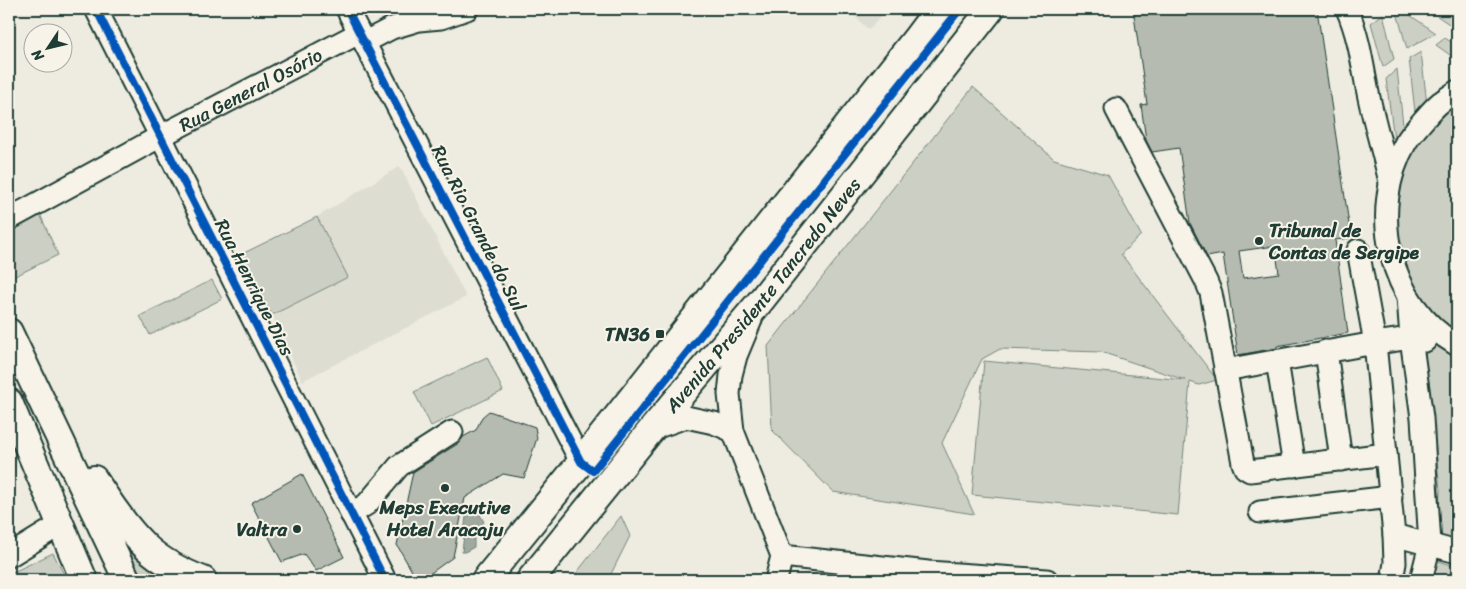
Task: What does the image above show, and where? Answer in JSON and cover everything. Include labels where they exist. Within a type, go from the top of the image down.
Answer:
[{"type":"main road","name":"Avenida Presidente Tancredo Neves","points":[[484,577],[581,462],[938,9]]},
{"type":"main road","name":"Avenida Presidente Tancredo Neves","points":[[530,580],[652,429],[759,303],[991,9]]},
{"type":"main road","points":[[9,332],[127,580]]},
{"type":"main road","points":[[9,402],[84,580]]},
{"type":"main road","points":[[64,446],[82,462],[117,514],[146,547],[182,572],[203,580]]},
{"type":"street","name":"Rua Henrique Dias","points":[[96,9],[385,580]]},
{"type":"street","name":"Rua Rio Grande do Sul","points":[[347,9],[581,462]]},
{"type":"street","name":"Rua General Osório","points":[[9,219],[161,136],[362,37],[419,20],[441,18],[467,9]]},
{"type":"street","points":[[1347,9],[1354,26],[1390,182]]},
{"type":"street","points":[[1457,91],[1440,102],[1407,140],[1398,158],[1390,182],[1386,227],[1389,249],[1395,270],[1408,297],[1430,326],[1457,346]]},
{"type":"street","points":[[1116,108],[1211,293],[1245,468],[1250,471],[1386,454]]},
{"type":"street","points":[[1358,250],[1375,343],[1394,535],[1395,563],[1392,580]]},
{"type":"street","points":[[1408,297],[1422,418],[1430,544],[1421,580]]},
{"type":"street","points":[[759,303],[741,344],[731,375],[729,394],[734,431],[782,556],[776,580]]},
{"type":"street","points":[[1225,370],[1326,351],[1412,338],[1457,346]]},
{"type":"street","points":[[1326,351],[1342,460]]},
{"type":"street","points":[[1277,361],[1294,466]]},
{"type":"street","points":[[652,429],[686,417],[714,423],[734,431]]},
{"type":"street","points":[[351,514],[367,504],[399,466],[452,432]]},
{"type":"street","points":[[1260,512],[1390,497]]},
{"type":"street","points":[[9,556],[61,524]]},
{"type":"street","points":[[1394,535],[1457,552]]},
{"type":"street","points":[[782,556],[928,576],[1047,580]]},
{"type":"shaded area","points":[[847,9],[887,9],[869,30]]},
{"type":"shaded area","points":[[1396,9],[1401,9],[1436,33],[1407,49]]},
{"type":"shaded area","points":[[1427,9],[1447,9],[1457,16],[1457,24],[1452,26]]},
{"type":"shaded area","points":[[1383,14],[1394,59],[1383,67],[1371,23]]},
{"type":"shaded area","points":[[1445,38],[1457,46],[1457,60],[1436,45]]},
{"type":"shaded area","points":[[1421,52],[1427,104],[1415,112],[1409,59]]},
{"type":"shaded area","points":[[1397,69],[1403,125],[1394,139],[1386,79]]},
{"type":"shaded area","points":[[973,87],[1054,159],[1108,175],[1141,235],[1121,254],[1217,380],[1199,385],[1190,382],[1178,515],[972,495],[984,361],[1185,380],[1101,352],[1000,349],[982,359],[942,443],[974,514],[833,492],[772,430],[768,346]]},
{"type":"shaded area","points":[[1457,91],[1457,345],[1395,270],[1398,158]]},
{"type":"shaded area","points":[[400,166],[466,297],[302,381],[272,315],[348,277],[317,217]]},
{"type":"shaded area","points":[[39,212],[58,255],[9,279],[9,227]]},
{"type":"shaded area","points":[[317,217],[348,277],[272,315],[240,255]]},
{"type":"shaded area","points":[[212,280],[222,299],[150,335],[140,316]]},
{"type":"shaded area","points":[[1420,337],[1457,356],[1457,545],[1438,538],[1440,490],[1433,421]]},
{"type":"shaded area","points":[[487,357],[503,391],[431,426],[414,392]]},
{"type":"shaded area","points":[[477,509],[484,522],[474,534],[474,547],[462,552],[466,516]]},
{"type":"shaded area","points":[[621,516],[630,536],[608,580],[571,580]]},
{"type":"shaded area","points":[[127,550],[161,576],[169,580],[143,580]]},
{"type":"shaded area","points":[[53,553],[67,580],[9,580],[9,574]]},
{"type":"shaded area","points":[[1433,559],[1457,567],[1457,580],[1429,580]]},
{"type":"building","points":[[1133,9],[1317,9],[1351,238],[1335,240],[1348,333],[1238,355],[1223,254],[1207,257],[1190,223],[1179,148],[1152,152],[1146,140],[1141,105],[1147,104]],"holes":[[[1275,246],[1279,273],[1243,278],[1239,251]]]},
{"type":"building","name":"Meps Executive Hotel Aracaju","points":[[489,411],[535,427],[537,438],[524,478],[503,474],[465,498],[453,557],[421,580],[417,580],[397,545],[413,472],[476,430],[482,417]]},
{"type":"building","name":"Valtra","points":[[302,474],[344,557],[316,571],[304,554],[282,562],[251,503]]},
{"type":"cycle path","points":[[96,9],[385,580]]},
{"type":"cycle path","points":[[347,9],[581,462],[593,471],[960,9]]},
{"type":"place","name":"Tribunal de Contas de Sergipe","points":[[1259,241]]},
{"type":"place","name":"TN36","points":[[660,334]]},
{"type":"place","name":"Meps Executive Hotel Aracaju","points":[[445,488]]},
{"type":"place","name":"Valtra","points":[[297,529]]}]
